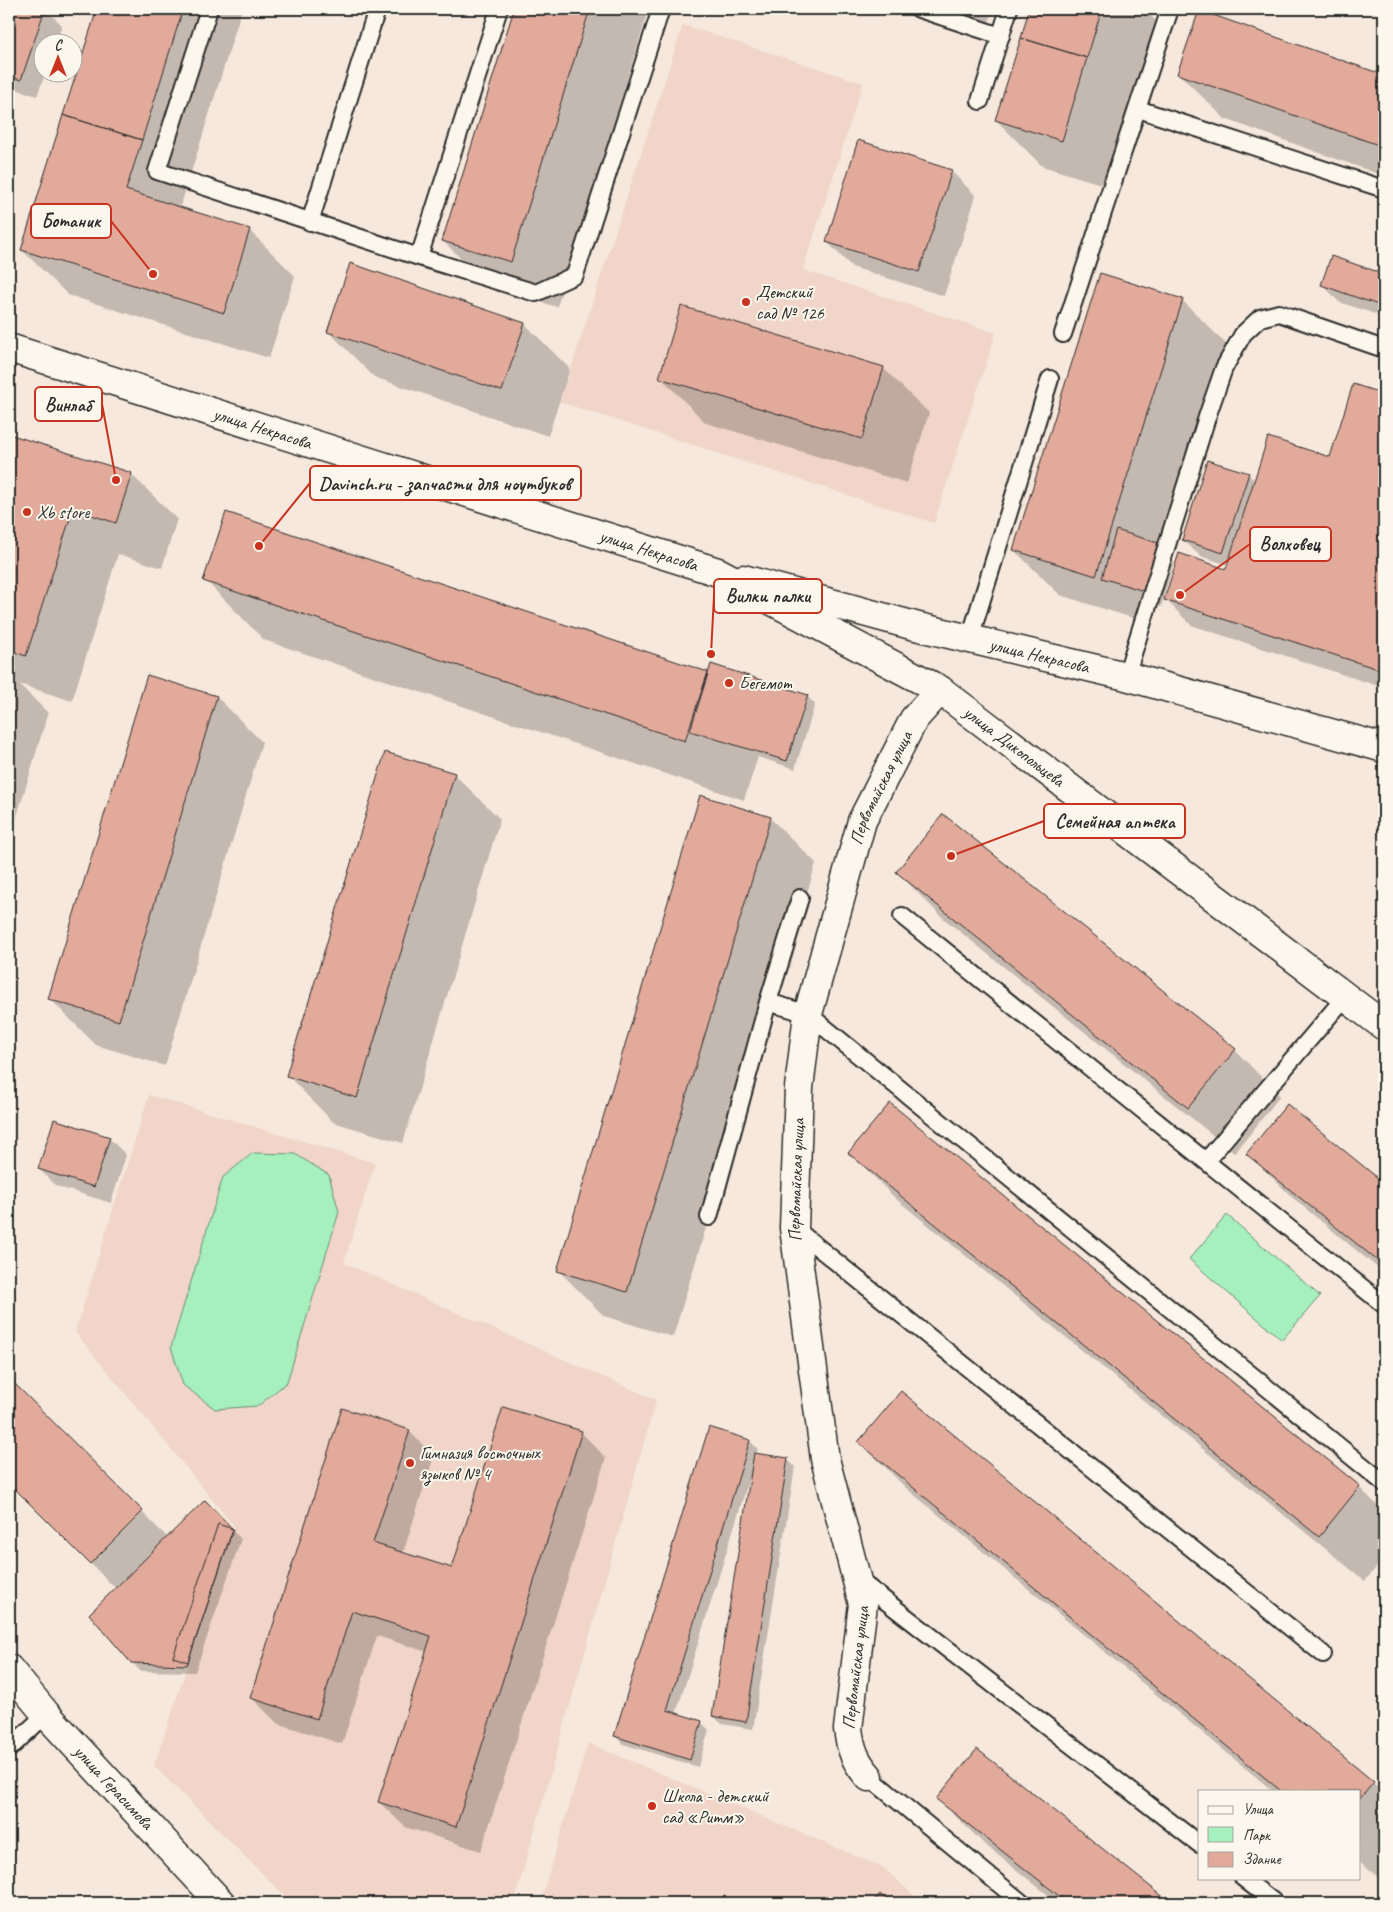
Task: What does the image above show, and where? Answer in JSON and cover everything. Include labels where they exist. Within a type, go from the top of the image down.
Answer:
[{"type":"street","name":"улица Некрасова","points":[[9,348],[718,572],[915,626],[1126,676],[1384,748]]},
{"type":"street","name":"улица Дикопольцева","points":[[718,572],[940,690],[1384,1026]]},
{"type":"street","name":"Первомайская улица","points":[[869,1777],[858,1764],[850,1747],[848,1729],[863,1604],[825,1458],[794,1228],[799,1088],[808,1014],[862,821],[914,719],[940,690]]},
{"type":"street","name":"улица Герасимова","points":[[9,1669],[46,1714],[209,1899]]},
{"type":"lane","points":[[209,9],[157,171],[419,258],[536,292],[575,275],[661,9]]},
{"type":"lane","points":[[310,222],[377,9]]},
{"type":"lane","points":[[419,258],[499,9]]},
{"type":"lane","points":[[919,9],[1001,36]]},
{"type":"lane","points":[[980,101],[1009,9]]},
{"type":"lane","points":[[1063,334],[1170,9]]},
{"type":"lane","points":[[1138,109],[1384,189]]},
{"type":"lane","points":[[1126,676],[1208,414],[1224,368],[1243,334],[1260,318],[1279,314],[1384,348]]},
{"type":"lane","points":[[970,638],[1050,379]]},
{"type":"lane","points":[[709,1217],[768,1002],[800,898]]},
{"type":"lane","points":[[902,916],[1384,1305]]},
{"type":"lane","points":[[1206,1161],[1346,996]]},
{"type":"lane","points":[[768,1002],[808,1014],[1384,1483]]},
{"type":"lane","points":[[794,1228],[1323,1654]]},
{"type":"lane","points":[[855,1576],[1198,1843]]},
{"type":"lane","points":[[9,1749],[46,1714]]},
{"type":"lane","points":[[869,1777],[1022,1903]]},
{"type":"lane","points":[[1246,1880],[1275,1903]]},
{"type":"shaded area","name":"Детский сад № 126","points":[[683,25],[863,83],[803,270],[996,333],[934,523],[560,402]]},
{"type":"shaded area","name":"Гимназия восточных языков № 4","points":[[149,1095],[375,1163],[344,1263],[656,1400],[514,1903],[292,1903],[154,1766],[234,1526],[75,1332]]},
{"type":"shaded area","name":"Школа - детский сад «Ритм»","points":[[588,1743],[884,1868],[922,1903],[540,1903]]},
{"type":"green space","points":[[253,1153],[295,1154],[329,1175],[339,1212],[287,1382],[258,1406],[215,1409],[183,1385],[171,1347],[223,1177]]},
{"type":"green space","points":[[1227,1215],[1320,1296],[1282,1340],[1189,1259]]},
{"type":"building","points":[[11,9],[45,9],[37,32],[32,32],[32,47],[21,80],[9,76],[9,16]]},
{"type":"building","points":[[97,9],[183,9],[142,140],[63,115],[74,82],[82,82],[82,56]]},
{"type":"building","points":[[514,9],[590,9],[511,262],[442,241]]},
{"type":"building","points":[[1029,9],[1102,9],[1087,58],[1021,38]]},
{"type":"building","points":[[1199,10],[1384,75],[1384,147],[1177,74]]},
{"type":"building","points":[[1021,38],[1087,58],[1062,141],[995,120]]},
{"type":"building","points":[[63,115],[142,140],[126,190],[250,229],[224,313],[21,250]]},
{"type":"building","points":[[858,140],[952,170],[919,272],[826,242]]},
{"type":"building","points":[[1331,256],[1384,274],[1384,307],[1321,285]]},
{"type":"building","points":[[350,263],[525,323],[502,391],[327,332]]},
{"type":"building","points":[[1100,273],[1183,299],[1096,576],[1013,550]]},
{"type":"building","points":[[681,306],[884,367],[862,439],[659,378]]},
{"type":"building","points":[[1353,384],[1384,394],[1384,671],[1164,600],[1179,553],[1226,569],[1268,437],[1330,457]]},
{"type":"building","points":[[9,434],[132,473],[116,523],[73,509],[26,656],[9,650]]},
{"type":"building","points":[[1207,460],[1249,473],[1223,553],[1182,540]]},
{"type":"building","points":[[226,512],[708,672],[685,741],[203,581]]},
{"type":"building","points":[[1116,530],[1158,543],[1144,591],[1102,578]]},
{"type":"building","points":[[711,664],[808,695],[787,761],[690,731]]},
{"type":"building","points":[[147,675],[217,696],[119,1021],[48,999]]},
{"type":"building","points":[[385,752],[455,773],[357,1098],[286,1076]]},
{"type":"building","points":[[700,795],[771,817],[627,1292],[557,1271]]},
{"type":"building","points":[[943,814],[1236,1049],[1188,1108],[896,872]]},
{"type":"building","points":[[890,1103],[1360,1486],[1319,1537],[848,1153]]},
{"type":"building","points":[[1287,1104],[1384,1183],[1384,1266],[1246,1154]]},
{"type":"building","points":[[54,1119],[110,1137],[94,1187],[38,1169]]},
{"type":"building","points":[[9,1378],[143,1511],[90,1564],[9,1483]]},
{"type":"building","points":[[901,1391],[1374,1782],[1360,1799],[1360,1790],[1280,1790],[858,1442]]},
{"type":"building","points":[[503,1407],[582,1431],[456,1827],[378,1802],[431,1636],[352,1611],[317,1719],[250,1698],[342,1408],[410,1430],[373,1543],[452,1568]]},
{"type":"building","points":[[709,1427],[750,1440],[667,1710],[702,1721],[690,1760],[614,1736]]},
{"type":"building","points":[[754,1453],[788,1458],[746,1722],[712,1716]]},
{"type":"building","points":[[205,1500],[233,1529],[187,1665],[131,1663],[89,1614]]},
{"type":"building","points":[[218,1524],[233,1529],[188,1662],[173,1657]]},
{"type":"building","points":[[977,1749],[1171,1903],[1068,1903],[936,1799]]},
{"type":"building","points":[[880,1894],[890,1903],[872,1903]]},
{"type":"place","name":"Ботаник","points":[[153,274]]},
{"type":"place","name":"Детский сад № 126","points":[[746,302]]},
{"type":"place","name":"Винлаб","points":[[116,480]]},
{"type":"place","name":"Xb store","points":[[27,512]]},
{"type":"place","name":"Davinch.ru - запчасти для ноутбуков","points":[[259,546]]},
{"type":"place","name":"Волховец","points":[[1180,595]]},
{"type":"place","name":"Вилки палки","points":[[711,654]]},
{"type":"place","name":"Бегемот","points":[[729,683]]},
{"type":"place","name":"Семейная аптека","points":[[951,856]]},
{"type":"place","name":"Гимназия восточных языков № 4","points":[[410,1463]]},
{"type":"place","name":"Школа - детский сад «Ритм»","points":[[652,1806]]}]
